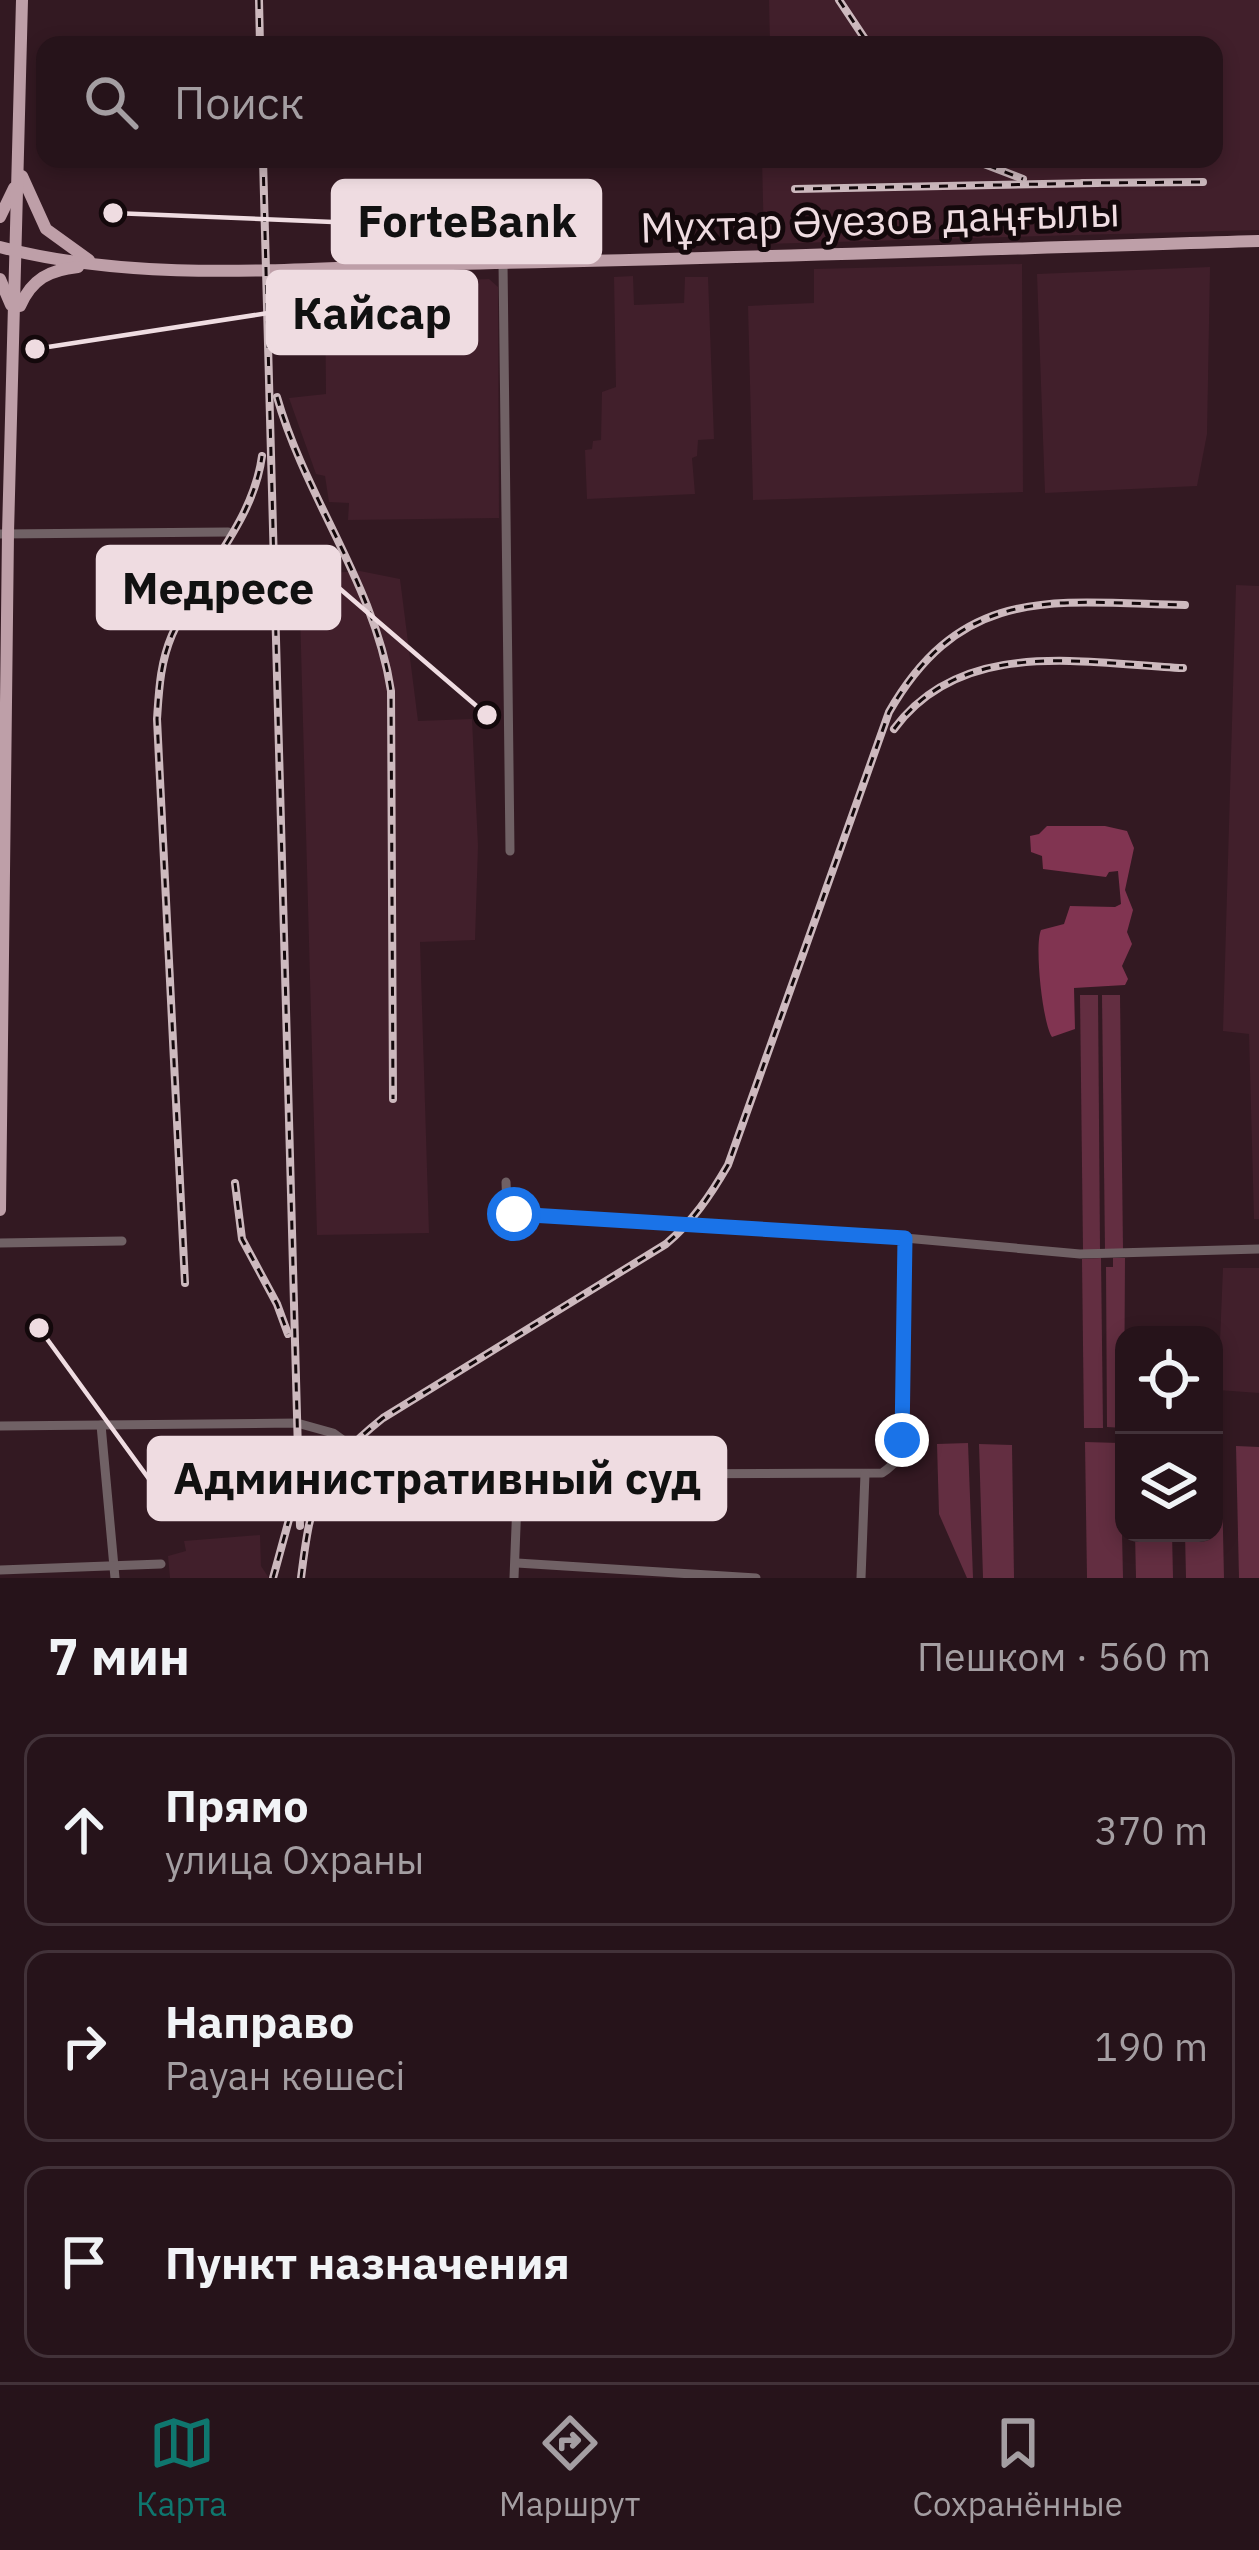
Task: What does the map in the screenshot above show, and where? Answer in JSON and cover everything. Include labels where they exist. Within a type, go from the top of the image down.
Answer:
[{"type":"main road","points":[[0,1210],[4,533],[16,328],[22,0]]},
{"type":"main road","points":[[0,217],[11,199],[19,159]]},
{"type":"main road","points":[[19,159],[26,192],[46,229],[72,251],[103,265]]},
{"type":"main road","name":"Мұхтар Әуезов даңғылы","points":[[0,247],[103,265],[177,268],[1259,241]]},
{"type":"main road","points":[[16,328],[24,296],[39,278],[55,270],[103,265]]},
{"type":"main road","points":[[0,279],[16,328]]},
{"type":"street","points":[[503,263],[510,850]]},
{"type":"street","points":[[4,533],[228,532]]},
{"type":"street","points":[[506,1182],[507,1208],[514,1214],[905,1238],[1080,1254],[1259,1249]]},
{"type":"street","points":[[0,1426],[298,1423],[333,1433],[391,1475],[882,1473],[900,1454],[905,1238]]},
{"type":"street","points":[[0,1243],[122,1241]]},
{"type":"street","points":[[100,1425],[115,1578]]},
{"type":"street","points":[[861,1578],[865,1474]]},
{"type":"street","points":[[514,1578],[518,1476]]},
{"type":"street","points":[[0,1570],[161,1564]]},
{"type":"street","points":[[517,1564],[756,1578]]},
{"type":"shaded area","points":[[769,0],[1259,0],[1259,230],[764,244],[762,168],[1223,168],[1223,36],[770,36]]},
{"type":"shaded area","points":[[1022,264],[1023,492],[753,500],[748,306],[814,303],[814,269]]},
{"type":"shaded area","points":[[1210,267],[1207,434],[1197,486],[1045,493],[1037,274]]},
{"type":"shaded area","points":[[633,276],[634,305],[684,303],[685,277],[708,277],[714,439],[698,440],[697,456],[692,458],[695,494],[587,499],[585,450],[601,440],[602,392],[616,387],[614,277]]},
{"type":"shaded area","points":[[489,279],[498,287],[499,518],[348,520],[349,503],[329,502],[325,476],[316,474],[289,398],[326,394],[325,286]]},
{"type":"shaded area","points":[[360,571],[400,579],[418,721],[472,719],[478,846],[475,940],[420,942],[429,1233],[317,1235],[299,575]]},
{"type":"shaded area","points":[[1236,585],[1259,586],[1259,1219],[1254,1219],[1249,1034],[1223,1031]]},
{"type":"shaded area","points":[[1047,826],[1105,826],[1127,831],[1134,848],[1125,890],[1133,910],[1127,932],[1132,944],[1122,966],[1128,979],[1125,985],[1074,988],[1075,1029],[1052,1037],[1040,985],[1041,930],[1064,924],[1070,906],[1121,904],[1118,871],[1106,877],[1043,869],[1042,856],[1031,852],[1030,836]]},
{"type":"shaded area","points":[[1080,995],[1098,995],[1100,1250],[1083,1250]]},
{"type":"shaded area","points":[[1102,995],[1120,995],[1123,1250],[1105,1250]]},
{"type":"shaded area","points":[[1101,1258],[1103,1428],[1084,1428],[1082,1259]]},
{"type":"shaded area","points":[[1113,1258],[1125,1258],[1125,1326],[1115,1326],[1115,1427],[1107,1427],[1106,1267],[1113,1267]]},
{"type":"shaded area","points":[[1223,1268],[1259,1268],[1259,1393],[1223,1390]]},
{"type":"shaded area","points":[[1085,1442],[1115,1443],[1115,1542],[1122,1542],[1123,1578],[1087,1578]]},
{"type":"shaded area","points":[[968,1443],[973,1578],[967,1578],[939,1514],[937,1444]]},
{"type":"shaded area","points":[[979,1444],[1012,1445],[1014,1578],[983,1578]]},
{"type":"shaded area","points":[[1236,1446],[1259,1447],[1259,1578],[1239,1578]]},
{"type":"shaded area","points":[[1223,1532],[1224,1578],[1186,1578],[1185,1542],[1223,1542]]},
{"type":"shaded area","points":[[260,1535],[261,1566],[269,1578],[170,1578],[168,1556],[186,1551],[184,1541]]},
{"type":"shaded area","points":[[1135,1542],[1172,1542],[1173,1578],[1136,1578]]},
{"type":"railway","points":[[259,0],[260,36]]},
{"type":"railway","points":[[839,0],[863,36]]},
{"type":"railway","points":[[263,168],[300,1526]]},
{"type":"railway","points":[[994,168],[1023,179]]},
{"type":"railway","points":[[1083,183],[1203,182]]},
{"type":"railway","points":[[795,189],[1097,183]]},
{"type":"railway","points":[[277,397],[371,615],[391,691],[393,1099]]},
{"type":"railway","points":[[185,1283],[159,687],[172,635],[237,526],[257,481],[262,456]]},
{"type":"railway","points":[[301,1578],[321,1488],[361,1437],[383,1418],[666,1244],[708,1198],[728,1165],[889,712],[918,670],[948,640],[1016,609],[1094,602],[1185,605]]},
{"type":"railway","points":[[894,729],[922,700],[954,680],[989,668],[1065,661],[1183,668]]},
{"type":"railway","points":[[235,1183],[242,1239],[288,1334]]},
{"type":"railway","points":[[273,1578],[293,1505]]},
{"type":"place","name":"ForteBank","points":[[113,213]]},
{"type":"place","name":"Кайсар","points":[[35,349]]},
{"type":"place","name":"Медресе","points":[[487,715]]},
{"type":"place","name":"Административный суд","points":[[39,1328]]},
{"type":"route","points":[[514,1214],[905,1238],[902,1440]]}]
